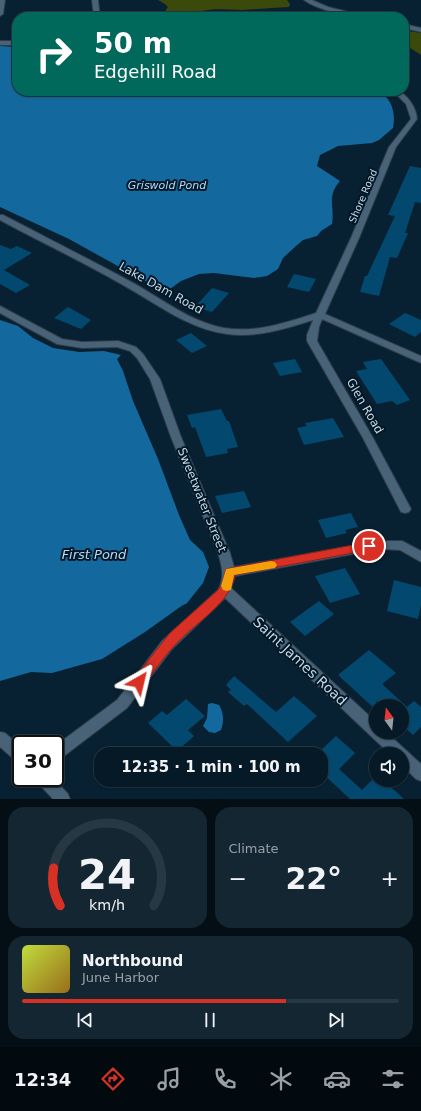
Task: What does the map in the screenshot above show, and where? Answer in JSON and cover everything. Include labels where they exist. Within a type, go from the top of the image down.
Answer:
[{"type":"street","points":[[0,14],[2,0]]},
{"type":"street","points":[[95,0],[96,12]]},
{"type":"street","points":[[308,0],[326,8],[344,12]]},
{"type":"street","points":[[409,27],[421,30]]},
{"type":"street","points":[[0,44],[12,43]]},
{"type":"street","name":"Shore Road","points":[[320,315],[394,147],[417,114],[402,96]]},
{"type":"street","name":"Lake Dam Road","points":[[0,217],[212,329],[237,332],[257,332],[288,326],[320,315]]},
{"type":"street","name":"Sweetwater Street","points":[[0,309],[60,342],[82,345],[118,344],[133,349],[140,356],[155,379],[178,442],[224,553],[230,572]]},
{"type":"street","points":[[320,315],[421,360]]},
{"type":"street","name":"Glen Road","points":[[320,315],[314,327],[312,341],[368,438],[405,509]]},
{"type":"street","points":[[64,748],[122,704],[167,645],[225,590],[228,584],[230,572],[380,545],[402,546],[421,557]]},
{"type":"street","name":"Saint James Road","points":[[225,590],[393,747]]},
{"type":"street","points":[[0,738],[12,748]]},
{"type":"street","points":[[409,763],[421,774]]},
{"type":"street","points":[[52,787],[63,799]]},
{"type":"green space","points":[[158,0],[287,0],[290,4],[289,7],[242,10],[217,9],[199,12],[165,12],[168,7]]},
{"type":"green space","points":[[409,31],[421,33],[421,55],[409,47]]},
{"type":"water","name":"Griswold Pond","points":[[0,46],[12,47],[12,96],[385,96],[392,106],[394,117],[393,128],[379,140],[372,143],[338,146],[320,155],[317,166],[340,181],[333,192],[332,197],[332,224],[321,231],[317,236],[303,240],[283,258],[278,269],[267,276],[254,278],[214,273],[199,274],[181,281],[170,289],[163,291],[69,239],[0,207]]},
{"type":"water","name":"First Pond","points":[[0,320],[18,326],[33,338],[53,348],[79,352],[104,351],[121,355],[117,359],[179,515],[190,540],[203,552],[209,567],[203,583],[187,603],[102,659],[52,673],[31,672],[0,681]]},
{"type":"water","points":[[212,703],[219,705],[223,718],[221,730],[215,733],[209,732],[203,726],[207,718],[208,704]]},
{"type":"building","points":[[410,166],[421,168],[421,203],[415,202],[405,233],[408,233],[397,258],[390,257],[379,296],[360,292],[365,276],[367,276],[395,216],[388,215]]},
{"type":"building","points":[[0,245],[11,249],[17,246],[32,253],[4,270],[30,285],[16,293],[0,284]]},
{"type":"building","points":[[294,274],[316,279],[309,292],[287,287]]},
{"type":"building","points":[[212,288],[229,293],[212,312],[195,307]]},
{"type":"building","points":[[68,307],[91,320],[81,329],[54,318]]},
{"type":"building","points":[[405,313],[421,320],[421,332],[415,337],[389,324]]},
{"type":"building","points":[[191,333],[207,346],[192,353],[176,340]]},
{"type":"building","points":[[295,359],[302,372],[280,376],[273,363]]},
{"type":"building","points":[[381,359],[410,400],[397,405],[392,401],[377,404],[356,371],[367,369],[363,362]]},
{"type":"building","points":[[221,409],[227,421],[229,421],[238,447],[227,449],[228,453],[206,457],[195,427],[192,428],[187,415]]},
{"type":"building","points":[[333,418],[344,437],[304,445],[297,428],[307,426],[305,423]]},
{"type":"building","points":[[244,491],[251,507],[222,513],[215,496]]},
{"type":"building","points":[[351,513],[358,527],[345,530],[347,533],[326,538],[318,520]]},
{"type":"building","points":[[345,568],[360,594],[330,603],[315,576]]},
{"type":"building","points":[[394,580],[421,587],[421,605],[418,619],[387,611]]},
{"type":"building","points":[[319,601],[334,614],[305,636],[290,622]]},
{"type":"building","points":[[369,650],[396,673],[382,684],[398,699],[369,699],[369,704],[338,675]]},
{"type":"building","points":[[234,676],[276,712],[294,696],[317,716],[288,742],[247,704],[244,706],[228,692],[231,690],[226,685]]},
{"type":"building","points":[[186,699],[205,716],[188,730],[194,736],[182,747],[173,747],[148,723],[162,711],[167,715]]},
{"type":"building","points":[[414,701],[421,707],[421,727],[413,735],[409,731],[409,705]]},
{"type":"building","points":[[336,736],[355,753],[339,769],[362,790],[369,783],[369,787],[391,787],[404,799],[350,799],[328,779],[328,747],[324,747]]},
{"type":"slow traffic","points":[[227,586],[230,572],[271,565]]},
{"type":"route","points":[[139,682],[175,637],[222,593],[228,584],[230,572],[264,567],[369,546]]}]
